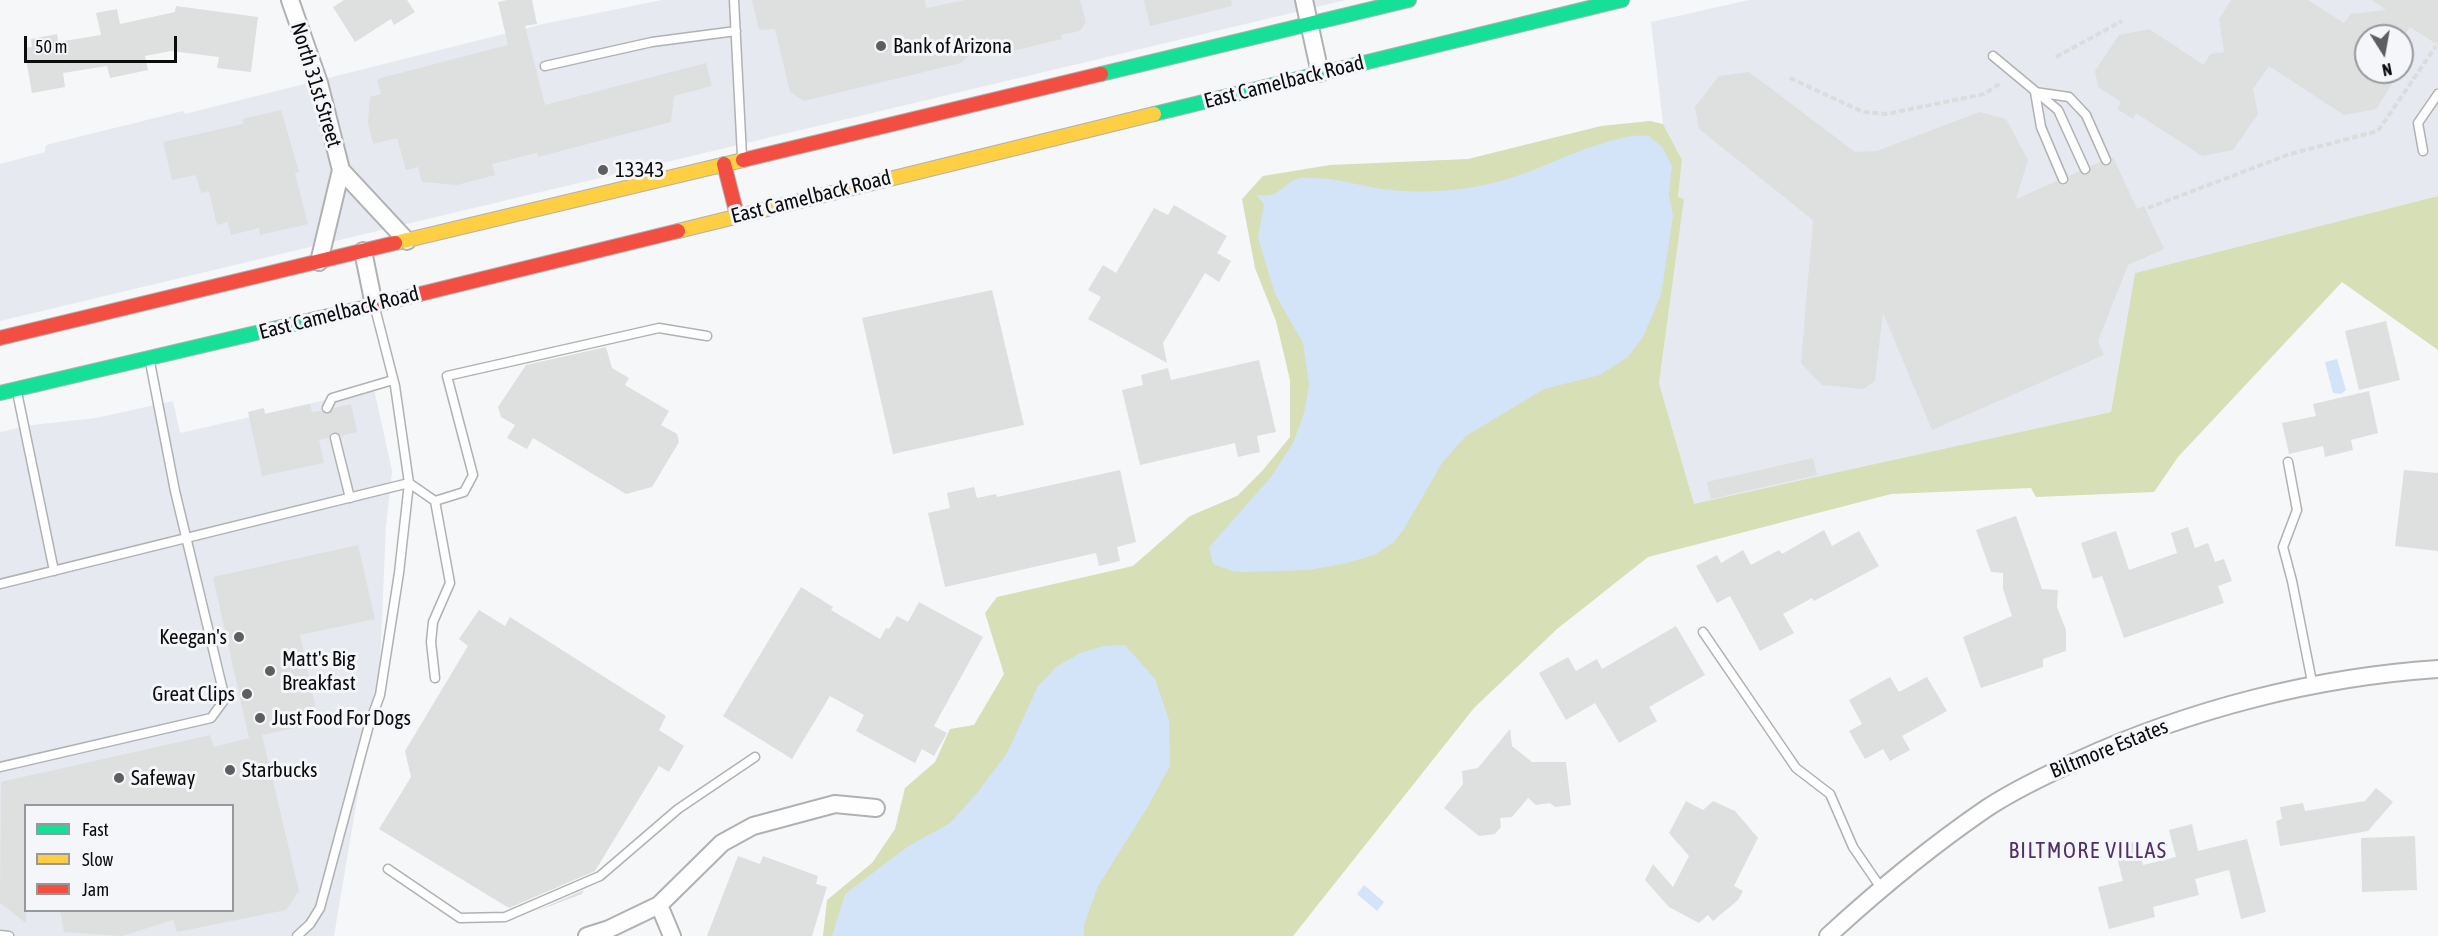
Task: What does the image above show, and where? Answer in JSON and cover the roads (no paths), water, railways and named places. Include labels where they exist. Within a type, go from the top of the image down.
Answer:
[{"type":"main road","points":[[0,338],[1409,0]]},
{"type":"main road","name":"East Camelback Road","points":[[0,393],[374,305],[1622,0]]},
{"type":"main road","points":[[724,164],[737,215]]},
{"type":"street","name":"North 31st Street","points":[[290,0],[319,83],[341,170],[319,262]]},
{"type":"street","points":[[1304,0],[1320,73]]},
{"type":"street","name":"North 31st Street","points":[[341,170],[407,241]]},
{"type":"street","points":[[363,251],[374,305]]},
{"type":"street","name":"Biltmore Estates","points":[[1828,936],[1881,888],[1988,808],[2038,778],[2128,738],[2255,697],[2408,671],[2438,669]]},
{"type":"street","points":[[587,936],[609,929],[659,905],[722,843],[753,826],[835,804],[876,808]]},
{"type":"street","points":[[659,905],[672,936]]},
{"type":"lane","points":[[734,0],[742,160]]},
{"type":"lane","points":[[545,66],[652,42],[736,31]]},
{"type":"lane","points":[[1993,56],[2058,110],[2085,169]]},
{"type":"lane","points":[[2036,92],[2068,97],[2086,115],[2106,160]]},
{"type":"lane","points":[[2036,92],[2041,128],[2063,179]]},
{"type":"lane","points":[[2424,151],[2418,123],[2438,94]]},
{"type":"lane","points":[[297,936],[310,924],[320,908],[360,758],[380,695],[399,573],[409,483],[393,380],[374,305]]},
{"type":"lane","points":[[435,501],[464,492],[473,475],[447,376],[659,328],[707,336]]},
{"type":"lane","points":[[0,767],[212,718],[225,699],[187,540],[149,358]]},
{"type":"lane","points":[[327,408],[332,398],[393,380]]},
{"type":"lane","points":[[16,389],[54,571]]},
{"type":"lane","points":[[335,438],[350,498]]},
{"type":"lane","points":[[2288,462],[2297,510],[2283,548],[2313,687]]},
{"type":"lane","points":[[0,584],[187,540],[409,483],[435,501],[450,583],[433,622],[431,642],[435,678]]},
{"type":"lane","points":[[1703,632],[1796,768],[1830,794],[1853,846],[1881,888]]},
{"type":"lane","points":[[388,869],[460,918],[505,917],[600,876],[678,809],[755,757]]},
{"type":"lane","points":[[0,935],[9,936]]},
{"type":"water","points":[[1635,136],[1649,136],[1663,148],[1672,166],[1669,194],[1673,216],[1661,295],[1643,337],[1628,357],[1600,375],[1544,389],[1466,436],[1442,463],[1404,529],[1393,543],[1374,555],[1309,570],[1243,572],[1232,571],[1213,564],[1209,547],[1271,477],[1293,443],[1304,413],[1309,385],[1303,343],[1275,294],[1258,238],[1264,204],[1256,195],[1274,194],[1293,181],[1302,178],[1332,180],[1399,191],[1466,188],[1514,177],[1600,144]]},
{"type":"water","points":[[2337,359],[2346,390],[2341,394],[2333,393],[2325,362]]},
{"type":"water","points":[[1125,645],[1155,679],[1169,720],[1170,766],[1147,808],[1098,886],[1084,925],[1084,936],[832,936],[845,894],[907,847],[950,823],[977,793],[1007,753],[1038,686],[1056,667],[1080,653],[1104,646]]},
{"type":"water","points":[[1364,885],[1384,902],[1377,911],[1357,894]]},
{"type":"place","name":"Bank of Arizona","points":[[881,46]]},
{"type":"place","name":"13343","points":[[603,170]]},
{"type":"place","name":"Keegan's","points":[[239,637]]},
{"type":"place","name":"Matt's Big Breakfast","points":[[270,671]]},
{"type":"place","name":"Great Clips","points":[[247,694]]},
{"type":"place","name":"Just Food For Dogs","points":[[260,718]]},
{"type":"place","name":"Starbucks","points":[[230,770]]},
{"type":"place","name":"Safeway","points":[[119,778]]},
{"type":"district","name":"BILTMORE VILLAS","points":[[2088,851]]}]
